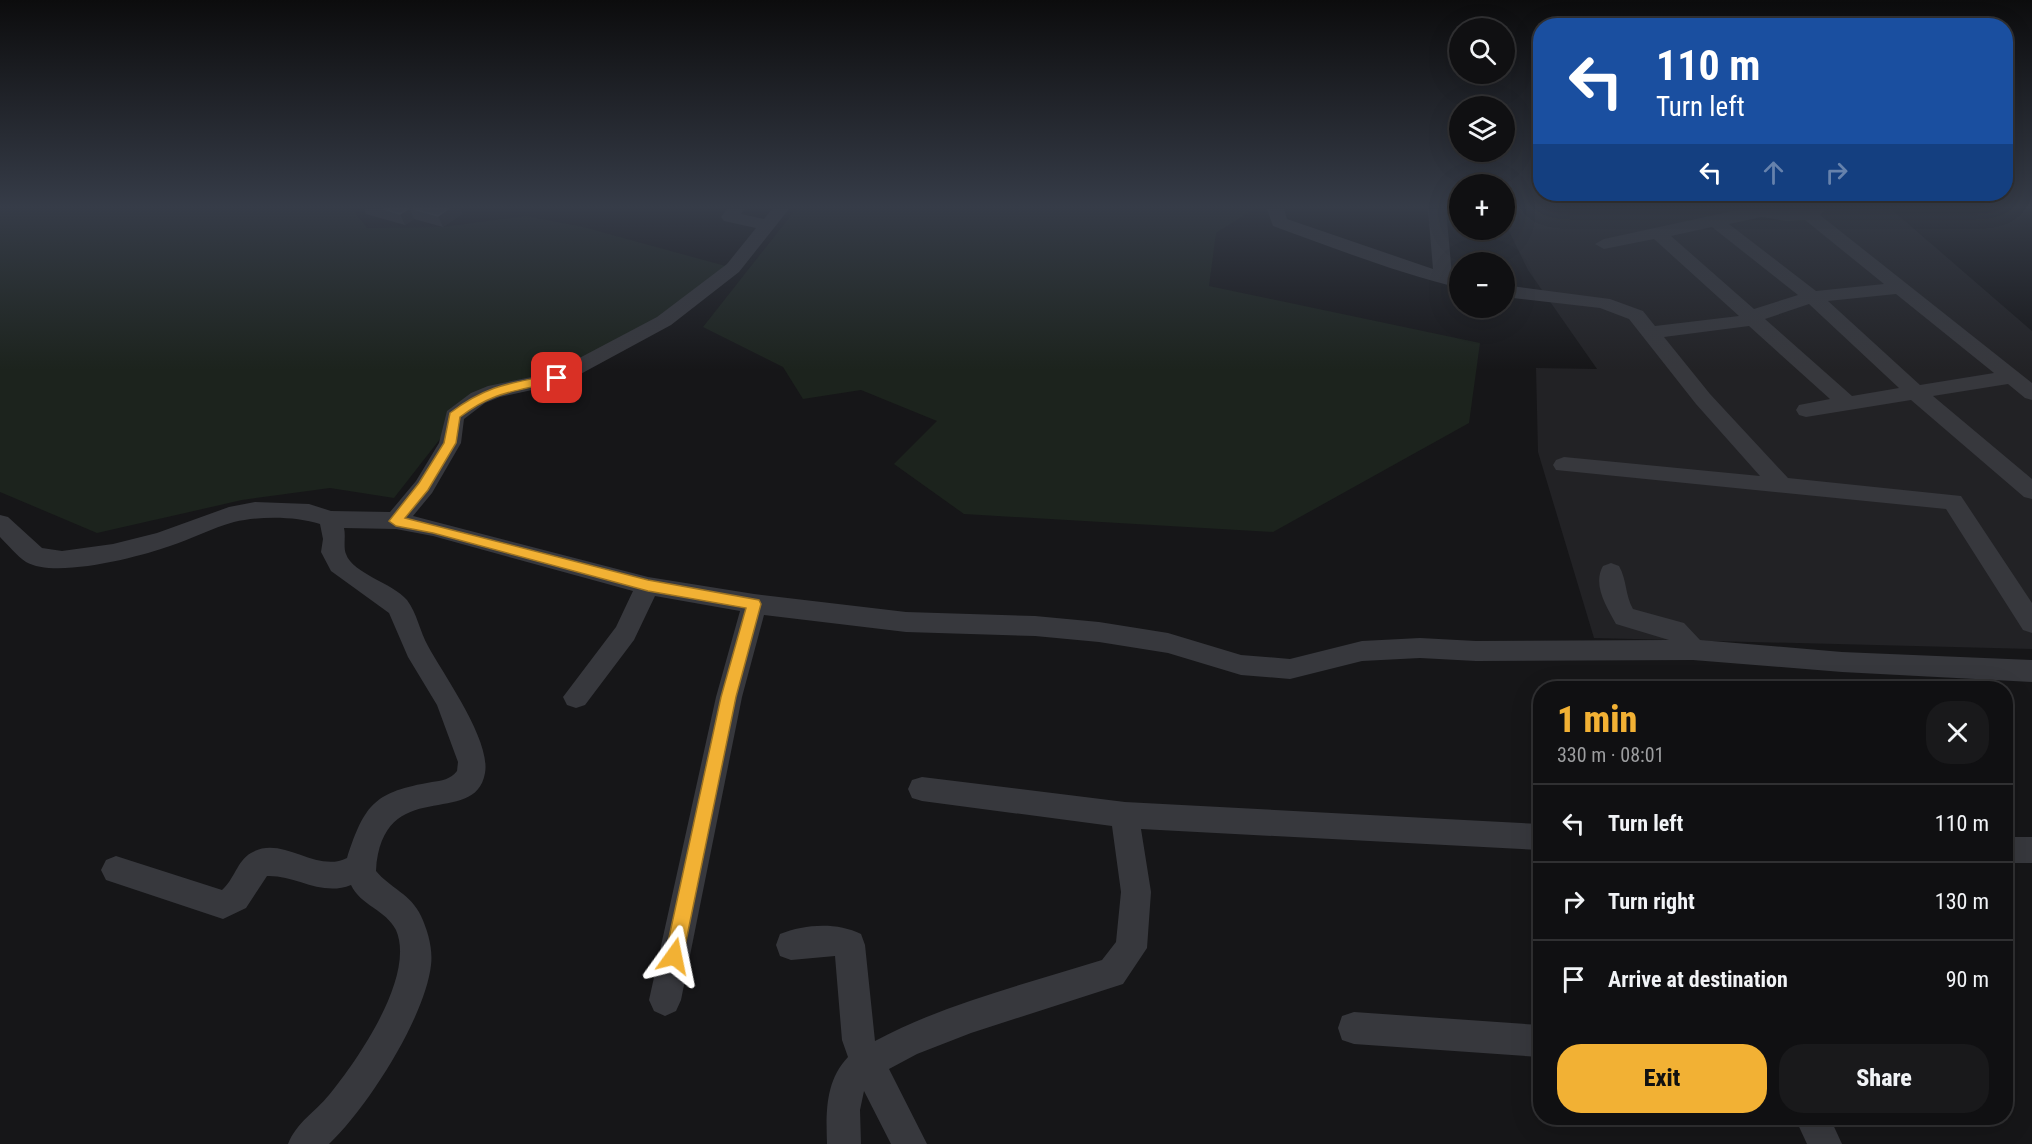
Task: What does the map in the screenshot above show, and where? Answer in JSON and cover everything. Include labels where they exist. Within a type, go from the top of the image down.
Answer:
[{"type":"street","points":[[396,521],[424,487],[450,443],[454,416],[478,398],[495,391],[557,378],[664,321],[738,262]]},
{"type":"street","points":[[1397,262],[1449,280]]},
{"type":"street","points":[[1692,262],[1847,403]]},
{"type":"street","points":[[1768,262],[1812,297],[1915,392],[2032,491]]},
{"type":"street","points":[[1871,262],[2032,393]]},
{"type":"street","points":[[1650,333],[1745,321],[1812,297],[1900,288]]},
{"type":"street","points":[[1515,292],[1603,303],[1636,315],[1703,399],[1782,486]]},
{"type":"street","points":[[1806,410],[2012,377]]},
{"type":"street","points":[[1564,465],[1953,501],[2032,623]]},
{"type":"street","points":[[0,523],[35,556],[62,560],[113,553],[162,540],[229,515],[255,510],[309,512],[331,519],[396,521],[433,528],[648,586],[754,604],[906,622],[1035,626],[1099,632],[1168,643],[1242,665],[1290,669],[1362,651],[1420,648],[1476,651],[1693,650],[1842,662],[2032,671]]},
{"type":"street","points":[[305,1144],[345,1103],[388,1031],[409,989],[416,964],[414,942],[408,923],[398,908],[367,885],[360,876],[361,853],[372,828],[389,807],[411,798],[456,789],[468,780],[473,771],[472,762],[449,701],[417,650],[399,608],[389,598],[353,577],[339,565],[333,552],[335,538],[331,519]]},
{"type":"street","points":[[1611,572],[1614,598],[1625,617],[1675,630],[1693,650]]},
{"type":"street","points":[[576,697],[625,633],[648,586]]},
{"type":"street","points":[[665,1000],[729,697],[754,604]]},
{"type":"street","points":[[922,789],[1125,815],[1533,837]]},
{"type":"street","points":[[844,1144],[842,1099],[854,1073],[867,1063],[908,1041],[971,1017],[1112,973],[1131,948],[1136,892],[1125,815]]},
{"type":"street","points":[[2013,850],[2032,850]]},
{"type":"street","points":[[116,870],[223,905],[232,903],[241,894],[252,871],[260,864],[287,863],[335,878],[347,875],[360,866]]},
{"type":"street","points":[[791,945],[840,940],[850,945],[858,1040],[867,1063],[910,1144]]},
{"type":"street","points":[[1354,1028],[1533,1041]]},
{"type":"street","points":[[1816,1125],[1825,1144]]},
{"type":"shaded area","points":[[0,262],[712,262],[733,268],[615,348],[465,407],[394,498],[330,488],[242,500],[97,533],[0,492]]},
{"type":"shaded area","points":[[754,262],[1212,262],[1209,286],[1480,343],[1469,423],[1273,532],[964,514],[894,464],[937,421],[861,390],[803,399],[783,367],[703,327]]},
{"type":"shaded area","points":[[1524,262],[1953,262],[2032,331],[2032,649],[1594,638],[1538,452],[1536,368],[1597,369]]},
{"type":"route","points":[[557,378],[545,378],[516,388],[495,391],[478,398],[454,416],[450,443],[424,487],[396,521],[433,528],[648,586],[754,604],[729,697],[674,956]]}]
